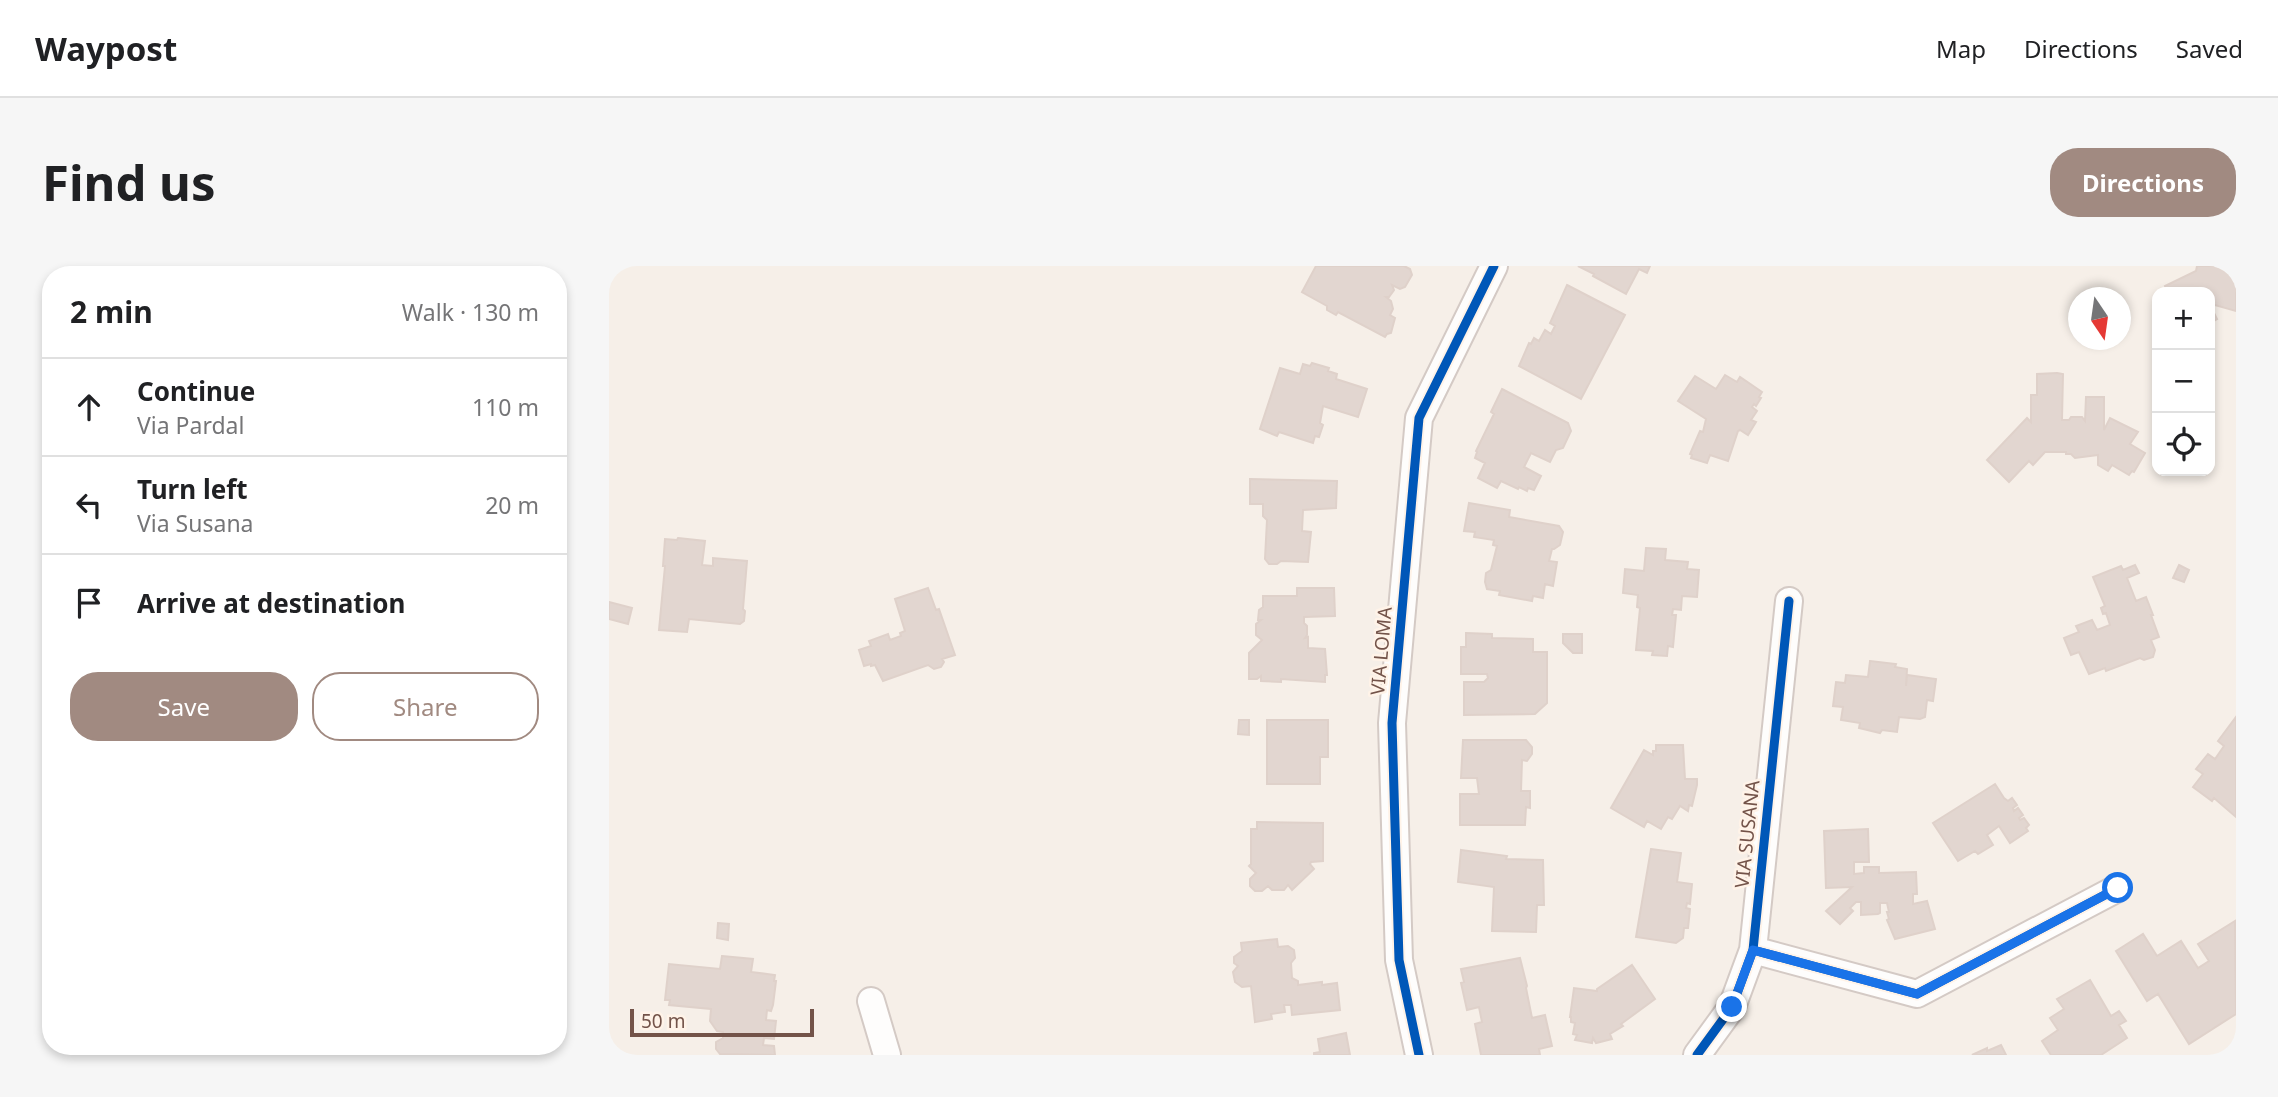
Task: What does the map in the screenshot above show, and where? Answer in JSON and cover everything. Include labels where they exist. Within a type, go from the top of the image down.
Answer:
[{"type":"street","name":"VIA LOMA","points":[[1419,1055],[1399,960],[1392,723],[1419,418],[1495,266]]},
{"type":"street","name":"VIA SUSANA","points":[[1697,1055],[1732,1007],[1753,950],[1789,601]]},
{"type":"street","points":[[1753,950],[1917,994],[2118,888]]},
{"type":"street","points":[[871,1001],[887,1055]]},
{"type":"building","points":[[1316,266],[1404,266],[1410,269],[1412,275],[1405,287],[1400,289],[1392,285],[1394,290],[1386,297],[1391,301],[1393,309],[1390,315],[1395,318],[1391,333],[1385,337],[1338,312],[1336,315],[1327,310],[1327,306],[1302,292]]},
{"type":"building","points":[[1578,266],[1650,266],[1647,273],[1639,269],[1626,294]]},
{"type":"building","points":[[2197,266],[2236,266],[2236,311],[2215,305],[2215,287],[2166,287],[2196,271]]},
{"type":"building","points":[[1567,285],[1625,315],[1581,399],[1519,366],[1534,338],[1539,341],[1545,330],[1551,334],[1555,326],[1550,323]]},
{"type":"building","points":[[1312,363],[1329,368],[1328,371],[1337,374],[1336,379],[1367,389],[1358,417],[1323,406],[1320,423],[1323,425],[1319,437],[1315,436],[1313,443],[1279,432],[1277,436],[1260,429],[1280,368],[1300,374],[1303,364],[1310,366]]},
{"type":"building","points":[[2037,374],[2063,374],[2062,420],[2082,417],[2085,421],[2086,397],[2104,397],[2104,430],[2110,418],[2138,432],[2130,444],[2145,453],[2134,472],[2129,475],[2112,465],[2108,471],[2098,465],[2098,455],[2075,458],[2066,452],[2045,452],[2033,465],[2029,461],[2009,482],[1987,460],[2027,418],[2031,422],[2031,395],[2037,395]]},
{"type":"building","points":[[1725,375],[1737,382],[1740,377],[1762,392],[1759,397],[1761,398],[1756,406],[1754,404],[1752,407],[1757,411],[1751,420],[1756,422],[1748,435],[1738,431],[1728,461],[1710,455],[1707,463],[1691,458],[1690,454],[1700,431],[1703,432],[1706,419],[1678,401],[1695,376],[1716,389]]},
{"type":"building","points":[[1502,389],[1568,423],[1571,431],[1563,448],[1556,450],[1550,462],[1531,453],[1524,467],[1541,476],[1534,490],[1518,489],[1501,481],[1497,488],[1478,478],[1485,463],[1475,458],[1476,451],[1494,414],[1491,412]]},
{"type":"building","points":[[1250,479],[1337,481],[1336,508],[1303,510],[1302,531],[1311,532],[1308,562],[1281,561],[1269,564],[1265,559],[1267,520],[1263,516],[1263,504],[1250,504]]},
{"type":"building","points":[[1469,503],[1510,510],[1509,517],[1559,526],[1563,532],[1560,545],[1552,549],[1549,561],[1557,562],[1553,586],[1545,584],[1543,598],[1533,596],[1532,601],[1499,595],[1500,591],[1487,589],[1486,573],[1491,570],[1497,546],[1493,545],[1494,540],[1474,537],[1475,532],[1464,531]]},
{"type":"building","points":[[665,539],[705,541],[702,565],[713,566],[713,558],[747,561],[744,621],[740,624],[689,619],[687,632],[659,630]]},
{"type":"building","points":[[1646,548],[1666,549],[1665,560],[1688,562],[1687,569],[1699,570],[1697,597],[1682,596],[1681,610],[1673,609],[1672,615],[1676,615],[1673,647],[1668,646],[1667,656],[1652,655],[1653,651],[1636,650],[1640,608],[1637,607],[1638,595],[1623,593],[1625,569],[1644,571]]},
{"type":"building","points":[[2135,565],[2139,573],[2127,578],[2136,601],[2146,597],[2153,615],[2159,637],[2151,640],[2155,650],[2153,657],[2144,660],[2140,658],[2106,671],[2105,668],[2089,674],[2079,652],[2071,655],[2064,638],[2079,632],[2076,626],[2092,620],[2097,630],[2110,625],[2106,613],[2103,614],[2101,608],[2105,606],[2093,577],[2121,566],[2123,570]]},
{"type":"building","points":[[2179,565],[2189,570],[2184,582],[2173,578]]},
{"type":"building","points":[[928,588],[936,610],[939,609],[955,655],[942,659],[944,662],[941,667],[934,669],[928,665],[883,681],[875,665],[864,666],[859,650],[871,646],[869,641],[888,634],[890,640],[901,636],[900,633],[905,631],[895,599]]},
{"type":"building","points":[[1297,588],[1334,588],[1335,616],[1304,617],[1308,648],[1325,649],[1325,682],[1281,679],[1281,682],[1261,681],[1261,676],[1249,679],[1249,653],[1262,640],[1256,635],[1256,624],[1261,620],[1258,620],[1259,610],[1263,607],[1263,596],[1297,596]]},
{"type":"building","points":[[609,602],[632,608],[628,624],[609,619]]},
{"type":"building","points":[[1466,633],[1492,634],[1492,638],[1533,639],[1533,652],[1547,652],[1547,703],[1535,714],[1464,715],[1464,682],[1484,682],[1488,678],[1487,674],[1461,674],[1461,647],[1466,647]]},
{"type":"building","points":[[1563,634],[1582,634],[1582,653],[1573,653],[1563,643]]},
{"type":"building","points":[[1870,661],[1896,664],[1895,667],[1907,669],[1906,686],[1907,675],[1936,679],[1933,701],[1927,700],[1925,717],[1899,717],[1897,732],[1882,730],[1880,733],[1859,728],[1860,723],[1841,720],[1843,707],[1833,706],[1836,682],[1845,683],[1846,675],[1868,677]]},
{"type":"building","points":[[2236,717],[2236,817],[2214,798],[2212,801],[2193,787],[2203,774],[2196,769],[2208,754],[2215,759],[2224,746],[2218,741]]},
{"type":"building","points":[[1239,720],[1249,720],[1249,735],[1238,734]]},
{"type":"building","points":[[1267,720],[1328,720],[1328,757],[1320,757],[1320,784],[1267,784]]},
{"type":"building","points":[[1463,740],[1526,740],[1532,747],[1532,754],[1527,761],[1522,760],[1521,791],[1530,791],[1530,808],[1526,807],[1525,825],[1460,825],[1460,794],[1479,794],[1477,778],[1461,778]]},
{"type":"building","points":[[1656,745],[1683,745],[1685,779],[1697,779],[1692,806],[1689,805],[1688,811],[1680,806],[1672,819],[1668,817],[1661,829],[1647,821],[1644,827],[1611,808],[1644,750],[1653,755]]},
{"type":"building","points":[[1995,784],[2004,798],[2008,801],[2012,798],[2017,805],[2013,808],[2014,811],[2018,808],[2023,815],[2019,818],[2024,818],[2029,825],[2026,828],[2028,831],[2010,843],[1999,826],[1987,835],[1993,845],[1958,861],[1933,823]]},
{"type":"building","points":[[1257,822],[1323,823],[1323,861],[1311,862],[1314,869],[1292,890],[1288,885],[1284,890],[1272,890],[1268,886],[1262,891],[1255,891],[1250,886],[1250,879],[1256,873],[1249,866],[1251,829],[1257,829]]},
{"type":"building","points":[[1868,829],[1869,862],[1854,862],[1854,874],[1864,873],[1864,867],[1879,867],[1879,873],[1916,872],[1917,894],[1913,894],[1913,904],[1927,901],[1935,929],[1895,939],[1887,920],[1887,903],[1880,903],[1878,914],[1861,915],[1861,902],[1856,902],[1850,908],[1853,911],[1840,924],[1826,911],[1852,887],[1826,888],[1824,831]]},
{"type":"building","points":[[1651,849],[1681,853],[1677,882],[1692,884],[1690,904],[1687,903],[1686,908],[1690,909],[1688,928],[1684,928],[1683,938],[1676,943],[1636,937]]},
{"type":"building","points":[[1461,850],[1507,856],[1506,859],[1543,860],[1544,905],[1537,905],[1536,932],[1492,931],[1494,887],[1458,882]]},
{"type":"building","points":[[2235,921],[2236,1014],[2189,1044],[2158,994],[2147,1001],[2116,951],[2143,934],[2157,956],[2181,941],[2198,968],[2209,961],[2198,944]]},
{"type":"building","points":[[718,923],[729,924],[728,940],[717,938]]},
{"type":"building","points":[[1277,939],[1278,947],[1288,946],[1294,950],[1292,978],[1298,981],[1298,985],[1337,983],[1340,1010],[1292,1015],[1291,1005],[1284,1005],[1285,1012],[1271,1014],[1272,1019],[1255,1022],[1251,986],[1242,987],[1235,982],[1233,972],[1238,966],[1234,963],[1234,957],[1242,951],[1241,943]]},
{"type":"building","points":[[722,956],[753,959],[751,972],[775,975],[773,1005],[771,1011],[767,1010],[766,1020],[776,1021],[774,1039],[764,1038],[763,1045],[774,1046],[775,1055],[720,1054],[716,1049],[716,1042],[723,1038],[723,1032],[717,1031],[710,1021],[711,1009],[669,1005],[670,1000],[665,1000],[669,964],[720,969]]},
{"type":"building","points":[[1520,958],[1532,1018],[1545,1015],[1552,1046],[1539,1049],[1540,1055],[1481,1055],[1475,1024],[1482,1022],[1479,1007],[1467,1010],[1461,969]]},
{"type":"building","points":[[1632,965],[1655,999],[1610,1034],[1612,1039],[1596,1043],[1593,1038],[1592,1043],[1575,1040],[1575,1023],[1571,1022],[1570,1017],[1574,988],[1597,991]]},
{"type":"building","points":[[2090,980],[2111,1016],[2119,1011],[2126,1021],[2119,1025],[2127,1038],[2101,1055],[2051,1055],[2042,1041],[2058,1030],[2050,1018],[2064,1009],[2057,999]]},
{"type":"building","points":[[1346,1033],[1350,1055],[1314,1055],[1320,1052],[1318,1039]]},
{"type":"building","points":[[2001,1045],[2006,1055],[1972,1055],[1987,1048],[1987,1051]]},
{"type":"cycle path","points":[[1419,1055],[1399,960],[1392,723],[1419,418],[1494,266]]},
{"type":"cycle path","points":[[1697,1055],[1732,1007],[1753,950],[1789,601]]},
{"type":"cycle path","points":[[1753,950],[1917,994],[2118,888]]},
{"type":"route","points":[[1732,1007],[1753,950],[1917,994],[2118,888]]}]
